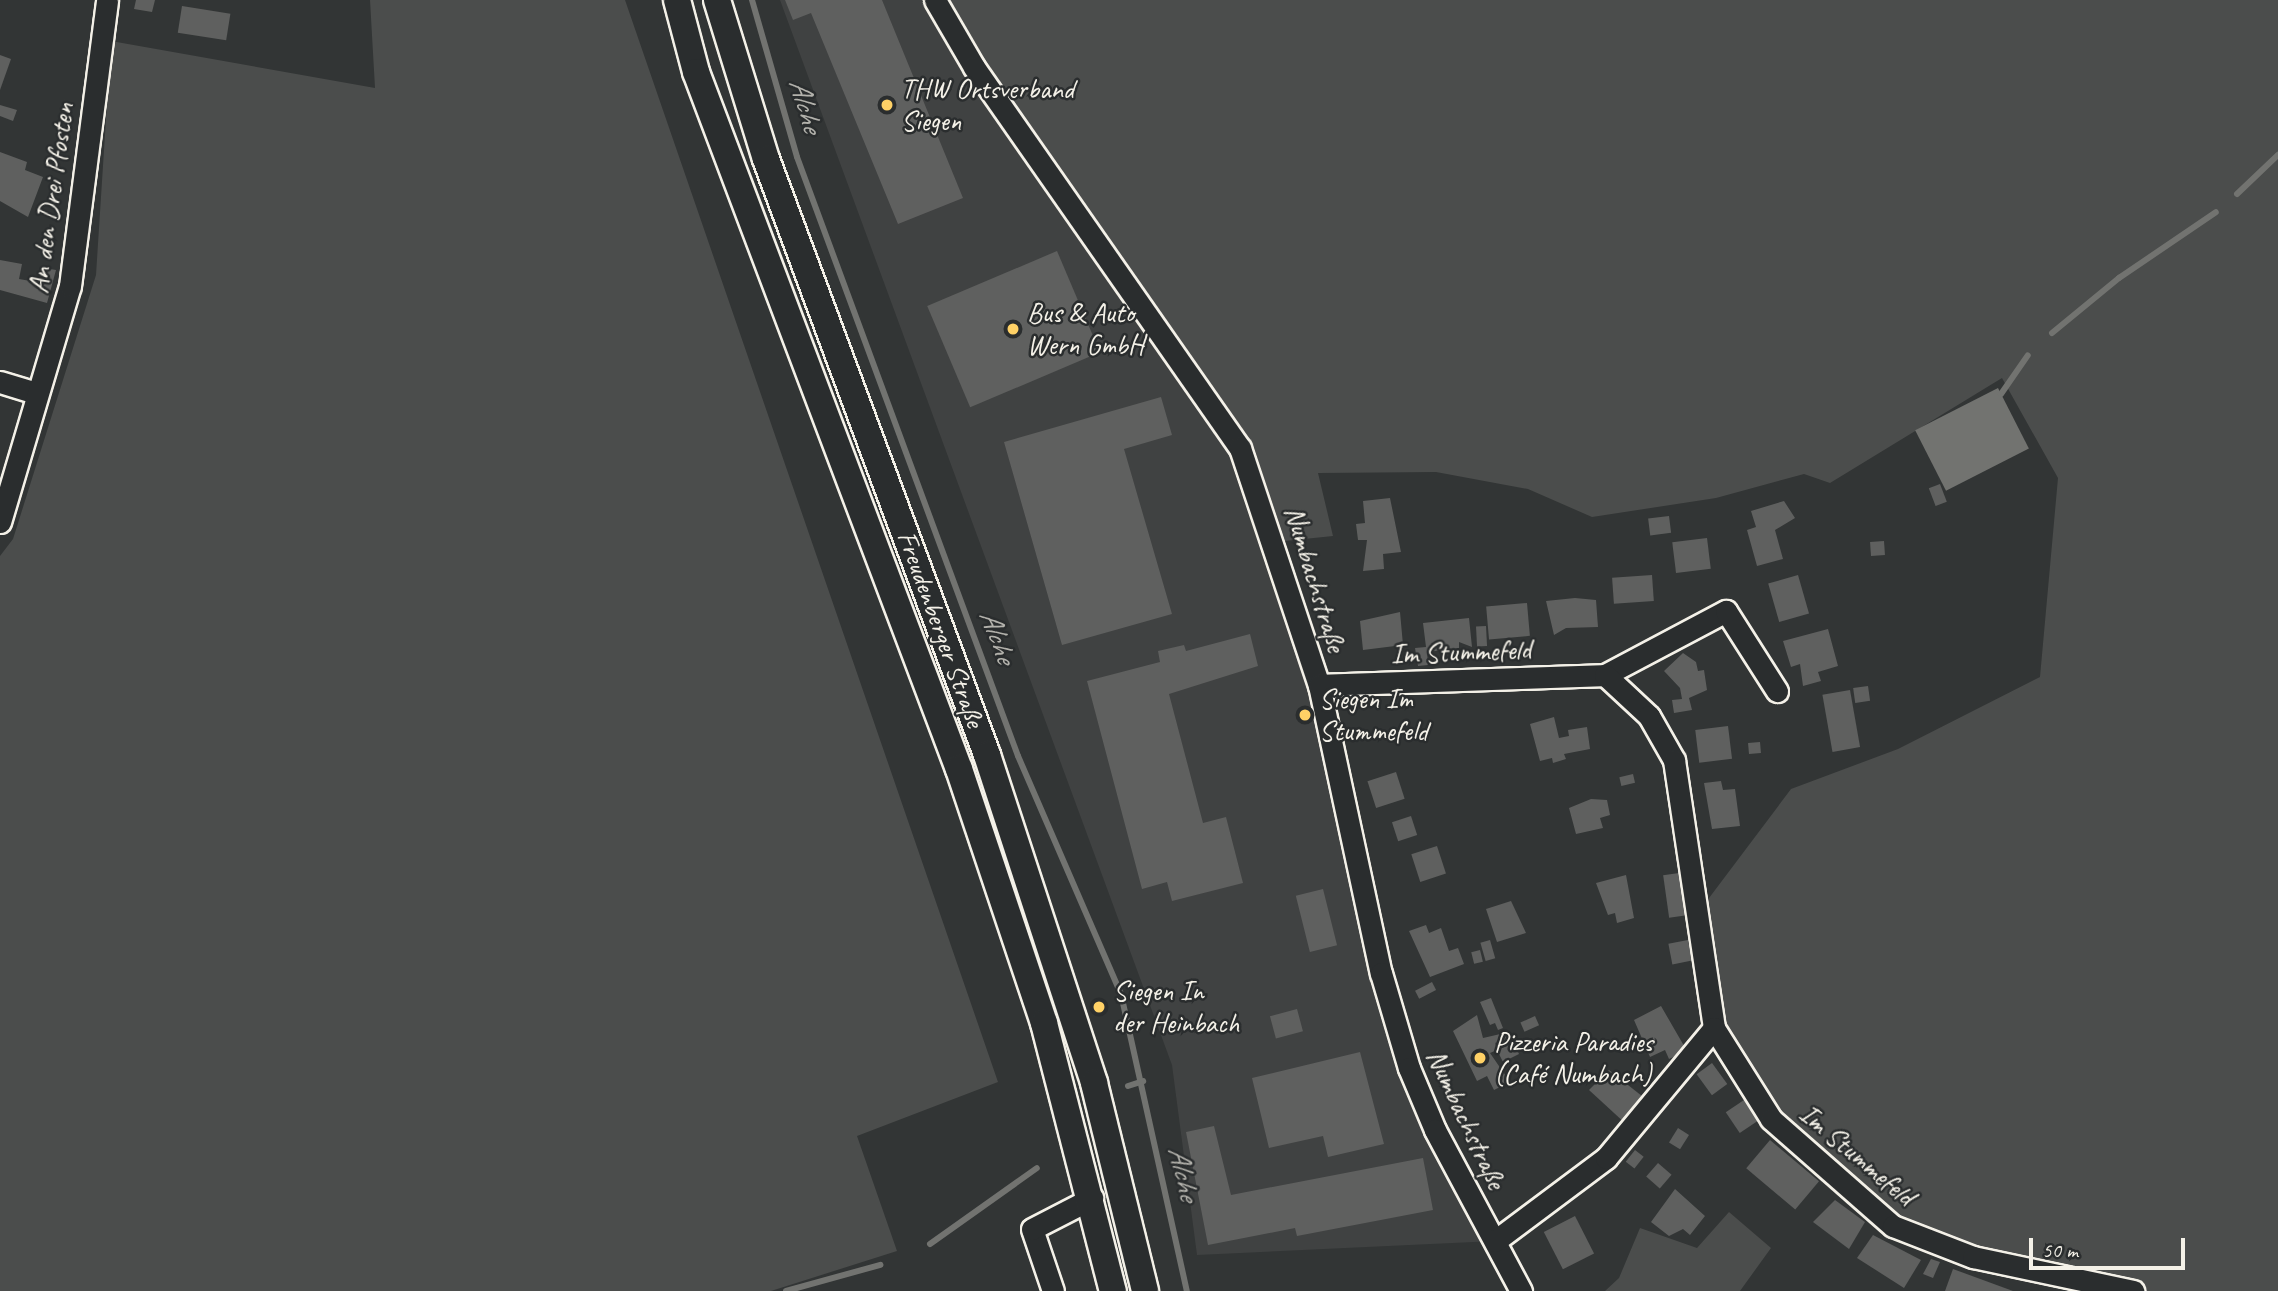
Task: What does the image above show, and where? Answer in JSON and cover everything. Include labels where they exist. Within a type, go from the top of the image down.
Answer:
[{"type":"main road","name":"Freudenberger Straße","points":[[677,0],[696,72],[959,769],[1044,1023],[1092,1198],[1113,1291]]},
{"type":"main road","name":"Freudenberger Straße","points":[[717,0],[766,159],[1005,808],[1094,1083],[1145,1291]]},
{"type":"street","name":"An den Drei Pfosten","points":[[0,522],[70,286],[107,0]]},
{"type":"street","name":"Numbachstraße","points":[[935,0],[974,67],[1240,448],[1319,685],[1395,1025],[1435,1130],[1521,1291]]},
{"type":"street","points":[[0,382],[37,393]]},
{"type":"street","name":"Im Stummefeld","points":[[1319,685],[1605,675],[1726,611],[1777,691]]},
{"type":"street","name":"Im Stummefeld","points":[[1605,675],[1649,716],[1674,760],[1714,1028],[1771,1119],[1893,1226],[1973,1257],[2133,1291]]},
{"type":"street","name":"Numbachstraße","points":[[1494,1241],[1618,1143],[1714,1028]]},
{"type":"street","points":[[1053,1291],[1032,1229],[1092,1198]]},
{"type":"shaded area","points":[[370,0],[625,0],[998,1082],[857,1136],[897,1251],[771,1291],[0,1291],[0,556],[13,539],[96,275],[111,41],[375,88]]},
{"type":"shaded area","points":[[780,0],[935,0],[1177,351],[1262,503],[1395,1025],[1495,1241],[1197,1255],[1172,1065]]},
{"type":"shaded area","points":[[935,0],[2278,0],[2278,1291],[2133,1291],[1893,1226],[1771,1119],[1714,1028],[1700,910],[1791,789],[1898,749],[2040,677],[2058,478],[2002,378],[1830,483],[1804,474],[1716,498],[1592,517],[1528,489],[1436,472],[1318,473],[1333,536],[1275,542],[1240,448]]},
{"type":"shaded area","points":[[1998,388],[2029,449],[1946,491],[1915,430]]},
{"type":"shaded area","points":[[1729,1212],[1771,1248],[1740,1291],[1605,1291],[1619,1278],[1640,1228],[1697,1248]]},
{"type":"building","points":[[136,0],[155,0],[152,12],[134,9]]},
{"type":"building","name":"THW Ortsverband Siegen","points":[[785,0],[882,0],[963,198],[898,224],[811,13],[793,20]]},
{"type":"building","points":[[182,6],[230,14],[226,40],[178,33]]},
{"type":"building","points":[[0,55],[11,59],[0,90]]},
{"type":"building","points":[[0,105],[17,110],[13,121],[0,116]]},
{"type":"building","points":[[0,152],[27,162],[25,170],[43,177],[28,217],[0,201]]},
{"type":"building","name":"Bus & Auto Wern GmbH","points":[[1057,251],[1100,352],[970,407],[927,306]]},
{"type":"building","points":[[0,260],[22,264],[19,279],[42,283],[44,268],[56,270],[47,303],[0,290]]},
{"type":"building","points":[[1161,397],[1172,435],[1124,449],[1172,614],[1062,645],[1004,442]]},
{"type":"building","points":[[1940,484],[1947,502],[1936,506],[1929,488]]},
{"type":"building","points":[[1390,498],[1401,552],[1383,554],[1384,569],[1363,571],[1367,540],[1358,540],[1356,524],[1365,523],[1363,501]]},
{"type":"building","points":[[1784,501],[1795,518],[1775,530],[1783,559],[1757,566],[1747,530],[1756,527],[1751,511]]},
{"type":"building","points":[[1669,516],[1671,533],[1650,535],[1648,519]]},
{"type":"building","points":[[1707,538],[1711,569],[1676,573],[1672,542]]},
{"type":"building","points":[[1884,541],[1885,555],[1871,556],[1870,542]]},
{"type":"building","points":[[1652,575],[1654,601],[1614,604],[1612,578]]},
{"type":"building","points":[[1798,575],[1809,613],[1779,622],[1768,584]]},
{"type":"building","points":[[1575,598],[1596,600],[1598,627],[1566,628],[1554,635],[1546,601]]},
{"type":"building","points":[[1527,603],[1530,636],[1489,639],[1486,607]]},
{"type":"building","points":[[1400,612],[1403,645],[1363,650],[1360,621]]},
{"type":"building","points":[[1469,618],[1472,647],[1459,642],[1459,648],[1427,652],[1428,665],[1418,666],[1415,648],[1426,647],[1423,623]]},
{"type":"building","points":[[1486,626],[1487,646],[1477,646],[1476,627]]},
{"type":"building","points":[[1828,629],[1838,666],[1818,672],[1821,681],[1803,686],[1800,664],[1791,667],[1783,641]]},
{"type":"building","points":[[1250,634],[1258,666],[1169,694],[1203,823],[1226,817],[1243,883],[1172,901],[1167,882],[1142,889],[1087,681],[1160,662],[1158,651],[1184,645],[1186,651]]},
{"type":"building","points":[[1683,653],[1696,662],[1698,671],[1704,670],[1707,690],[1689,698],[1692,710],[1674,713],[1672,700],[1682,699],[1680,688],[1664,671]]},
{"type":"building","points":[[1868,686],[1870,701],[1855,703],[1853,688]]},
{"type":"building","points":[[1850,690],[1860,747],[1832,752],[1822,695]]},
{"type":"building","points":[[1554,717],[1559,738],[1569,736],[1568,730],[1587,727],[1590,749],[1564,754],[1566,759],[1553,763],[1552,758],[1540,761],[1530,724]]},
{"type":"building","points":[[1728,726],[1732,759],[1699,763],[1695,730]]},
{"type":"building","points":[[1760,742],[1761,753],[1749,754],[1748,743]]},
{"type":"building","points":[[1396,772],[1405,799],[1376,808],[1367,781]]},
{"type":"building","points":[[1633,774],[1635,783],[1621,786],[1619,777]]},
{"type":"building","points":[[1721,781],[1723,790],[1735,789],[1740,826],[1712,829],[1704,783]]},
{"type":"building","points":[[1591,799],[1607,800],[1610,815],[1600,818],[1603,828],[1576,834],[1569,808]]},
{"type":"building","points":[[1411,816],[1417,835],[1398,841],[1392,822]]},
{"type":"building","points":[[1437,846],[1446,874],[1420,882],[1411,854]]},
{"type":"building","points":[[1679,873],[1685,916],[1669,918],[1663,875]]},
{"type":"building","points":[[1626,875],[1634,918],[1617,923],[1615,913],[1608,915],[1596,883]]},
{"type":"building","points":[[1323,889],[1337,945],[1310,952],[1296,896]]},
{"type":"building","points":[[1511,901],[1526,933],[1497,942],[1486,909]]},
{"type":"building","points":[[1426,925],[1429,933],[1441,928],[1449,951],[1458,948],[1464,964],[1430,977],[1409,931]]},
{"type":"building","points":[[1490,940],[1495,958],[1486,961],[1480,943]]},
{"type":"building","points":[[1688,940],[1692,961],[1672,964],[1668,944]]},
{"type":"building","points":[[1480,950],[1483,962],[1474,964],[1471,952]]},
{"type":"building","points":[[1432,982],[1436,990],[1419,999],[1415,991]]},
{"type":"building","points":[[1491,998],[1503,1028],[1498,1030],[1495,1023],[1490,1025],[1480,1002]]},
{"type":"building","points":[[1661,1006],[1687,1051],[1669,1059],[1665,1050],[1650,1057],[1634,1020]]},
{"type":"building","points":[[1297,1009],[1303,1031],[1276,1038],[1270,1016]]},
{"type":"building","name":"Pizzeria Paradies (Café Numbach)","points":[[1477,1015],[1483,1038],[1509,1032],[1519,1054],[1503,1062],[1497,1050],[1490,1053],[1510,1082],[1494,1090],[1487,1076],[1477,1081],[1453,1031]]},
{"type":"building","points":[[1535,1016],[1539,1025],[1524,1032],[1520,1023]]},
{"type":"building","points":[[1360,1052],[1384,1144],[1328,1157],[1323,1136],[1269,1148],[1252,1078]]},
{"type":"building","points":[[1712,1063],[1727,1084],[1712,1095],[1697,1074]]},
{"type":"building","points":[[1609,1070],[1647,1100],[1626,1124],[1589,1090]]},
{"type":"building","points":[[1744,1100],[1758,1121],[1740,1133],[1726,1112]]},
{"type":"building","points":[[1214,1126],[1231,1195],[1423,1158],[1433,1210],[1297,1236],[1295,1228],[1208,1245],[1186,1132]]},
{"type":"building","points":[[1678,1128],[1689,1135],[1680,1149],[1669,1142]]},
{"type":"building","points":[[1770,1140],[1819,1181],[1795,1209],[1746,1168]]},
{"type":"building","points":[[1635,1150],[1644,1157],[1634,1169],[1626,1162]]},
{"type":"building","points":[[1658,1163],[1672,1175],[1660,1188],[1646,1177]]},
{"type":"building","points":[[1675,1189],[1705,1216],[1690,1235],[1683,1229],[1669,1236],[1651,1222]]},
{"type":"building","points":[[1835,1200],[1865,1222],[1849,1249],[1813,1222]]},
{"type":"building","points":[[1575,1216],[1594,1253],[1563,1269],[1544,1232]]},
{"type":"building","points":[[1873,1235],[1921,1260],[1904,1288],[1857,1258]]},
{"type":"building","points":[[1931,1259],[1940,1262],[1933,1278],[1923,1274]]},
{"type":"building","points":[[1953,1269],[2013,1291],[1945,1291]]},
{"type":"waterway","name":"Alche","points":[[752,0],[797,157],[1018,756],[1121,994],[1187,1291]]},
{"type":"waterway","points":[[2237,194],[2278,155]]},
{"type":"waterway","points":[[2052,333],[2119,278],[2216,212]]},
{"type":"waterway","points":[[2001,394],[2028,355]]},
{"type":"waterway","points":[[1128,1086],[1143,1081]]},
{"type":"waterway","points":[[930,1244],[1037,1168]]},
{"type":"waterway","points":[[786,1291],[880,1265]]},
{"type":"place","name":"THW Ortsverband Siegen","points":[[887,105]]},
{"type":"place","name":"Bus & Auto Wern GmbH","points":[[1013,329]]},
{"type":"place","name":"Siegen Im Stummefeld","points":[[1305,715]]},
{"type":"place","name":"Siegen In der Heinbach","points":[[1099,1007]]},
{"type":"place","name":"Pizzeria Paradies (Café Numbach)","points":[[1480,1058]]}]
